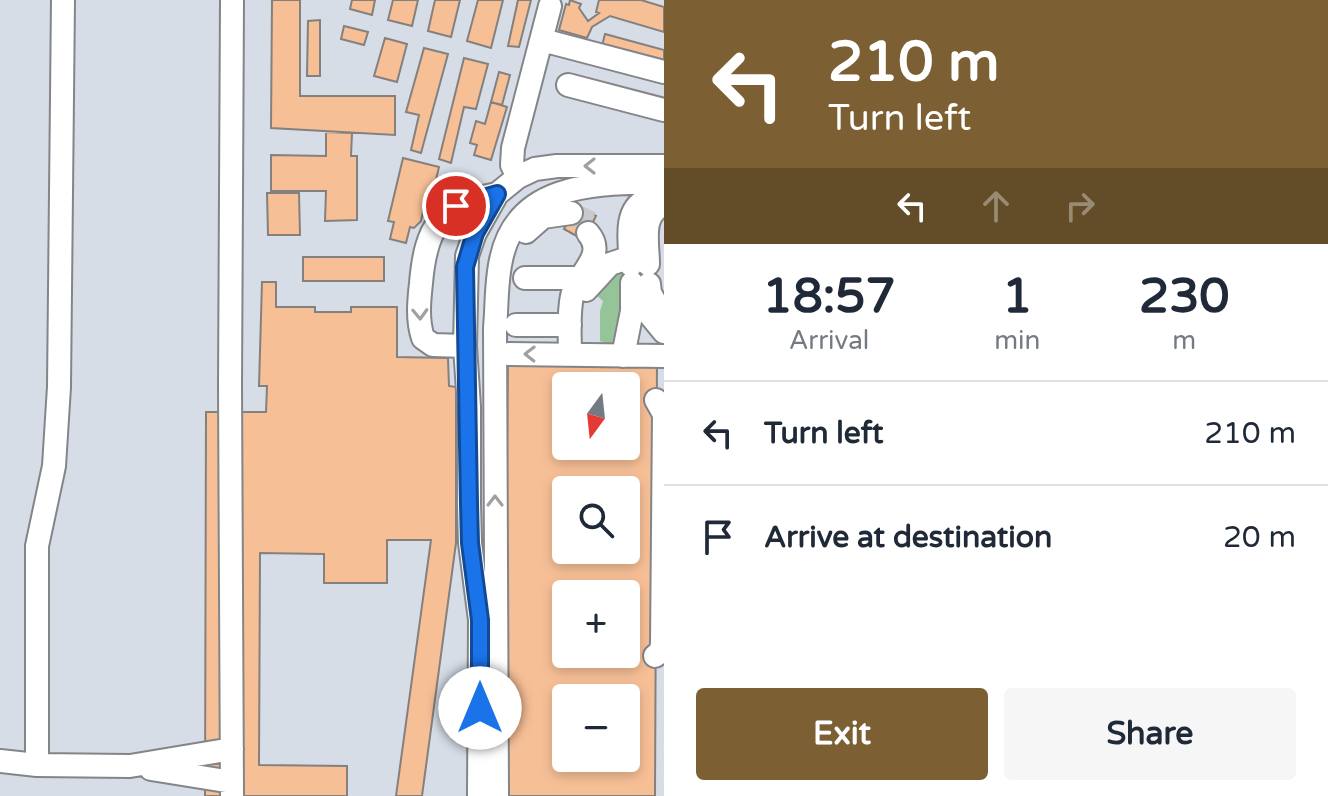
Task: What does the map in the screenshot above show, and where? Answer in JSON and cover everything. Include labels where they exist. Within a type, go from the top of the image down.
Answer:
[{"type":"street","points":[[37,765],[37,546],[54,466],[59,387],[63,0]]},
{"type":"street","points":[[130,766],[232,789],[232,11],[242,0]]},
{"type":"street","points":[[518,177],[512,157],[527,67],[542,40],[550,6]]},
{"type":"street","points":[[542,40],[664,72]]},
{"type":"street","points":[[568,85],[664,110]]},
{"type":"street","points":[[465,346],[433,345],[423,338],[419,310],[429,240],[438,223],[456,206],[486,196],[535,169],[557,166],[664,166]]},
{"type":"street","points":[[497,796],[495,579],[500,261],[506,244],[527,213],[564,190],[596,184],[663,200]]},
{"type":"street","points":[[479,796],[480,620],[470,543],[469,407],[465,346],[467,256],[486,196]]},
{"type":"street","points":[[663,200],[646,200],[634,209],[630,223],[664,332]]},
{"type":"street","points":[[506,244],[543,217],[566,216]]},
{"type":"street","points":[[576,355],[582,298],[595,242],[590,228]]},
{"type":"street","points":[[576,355],[570,325],[572,295],[589,276],[610,264],[645,271]]},
{"type":"street","points":[[645,271],[664,316]]},
{"type":"street","points":[[645,271],[648,305],[664,325]]},
{"type":"street","points":[[623,356],[632,311],[645,271]]},
{"type":"street","points":[[525,278],[589,276]]},
{"type":"street","points":[[516,325],[570,325]]},
{"type":"street","points":[[509,354],[664,356]]},
{"type":"street","points":[[656,400],[664,414],[662,645],[658,660]]},
{"type":"street","points":[[0,761],[37,765],[130,766],[232,749]]},
{"type":"shaded area","points":[[0,0],[664,0],[664,796],[0,796]]},
{"type":"green space","points":[[625,269],[626,317],[616,346],[600,341],[603,301],[593,292],[609,271]]},
{"type":"building","points":[[272,0],[300,0],[300,96],[395,96],[395,135],[271,128]]},
{"type":"building","points":[[352,0],[375,0],[372,15],[350,9]]},
{"type":"building","points":[[393,0],[418,0],[412,26],[388,20]]},
{"type":"building","points":[[435,0],[460,0],[451,37],[428,31]]},
{"type":"building","points":[[478,0],[503,0],[491,48],[467,41]]},
{"type":"building","points":[[518,0],[531,0],[519,47],[508,46]]},
{"type":"building","points":[[570,0],[581,4],[579,8],[588,21],[599,13],[596,12],[599,0],[641,0],[664,7],[664,32],[610,16],[592,27],[587,38],[559,30]]},
{"type":"building","points":[[320,20],[320,76],[307,76],[308,21]]},
{"type":"building","points":[[344,26],[368,32],[364,45],[341,39]]},
{"type":"building","points":[[605,34],[664,50],[664,63],[602,46]]},
{"type":"building","points":[[385,38],[407,44],[397,82],[374,76]]},
{"type":"building","points":[[424,48],[448,54],[421,153],[411,150],[419,115],[406,112]]},
{"type":"building","points":[[464,58],[488,64],[476,109],[464,107],[451,163],[439,159]]},
{"type":"building","points":[[499,72],[510,75],[502,105],[491,102]]},
{"type":"building","points":[[491,102],[507,107],[491,160],[474,155],[477,145],[470,143],[476,121],[485,124]]},
{"type":"building","points":[[326,132],[352,133],[351,156],[357,156],[357,220],[325,221],[326,191],[271,191],[271,155],[326,156]]},
{"type":"building","points":[[403,158],[439,167],[429,209],[424,207],[421,221],[414,228],[410,227],[406,243],[390,239],[394,222],[388,221]]},
{"type":"building","points":[[267,193],[299,193],[300,235],[268,235]]},
{"type":"building","points":[[575,205],[596,216],[584,240],[564,229]]},
{"type":"building","points":[[303,257],[384,257],[384,281],[303,281]]},
{"type":"building","points":[[262,282],[276,282],[276,307],[315,307],[315,312],[351,312],[351,307],[397,307],[397,357],[448,358],[449,386],[456,387],[456,543],[422,796],[396,796],[431,540],[387,540],[387,583],[324,583],[324,554],[260,553],[259,765],[347,766],[347,796],[205,796],[206,412],[266,412],[267,386],[259,386]]},
{"type":"building","points":[[508,358],[657,359],[655,796],[504,796]]},
{"type":"tunnel","points":[[571,213],[592,223]]},
{"type":"route","points":[[456,206],[497,194],[475,233],[465,267],[470,543],[480,620],[480,708]]}]
